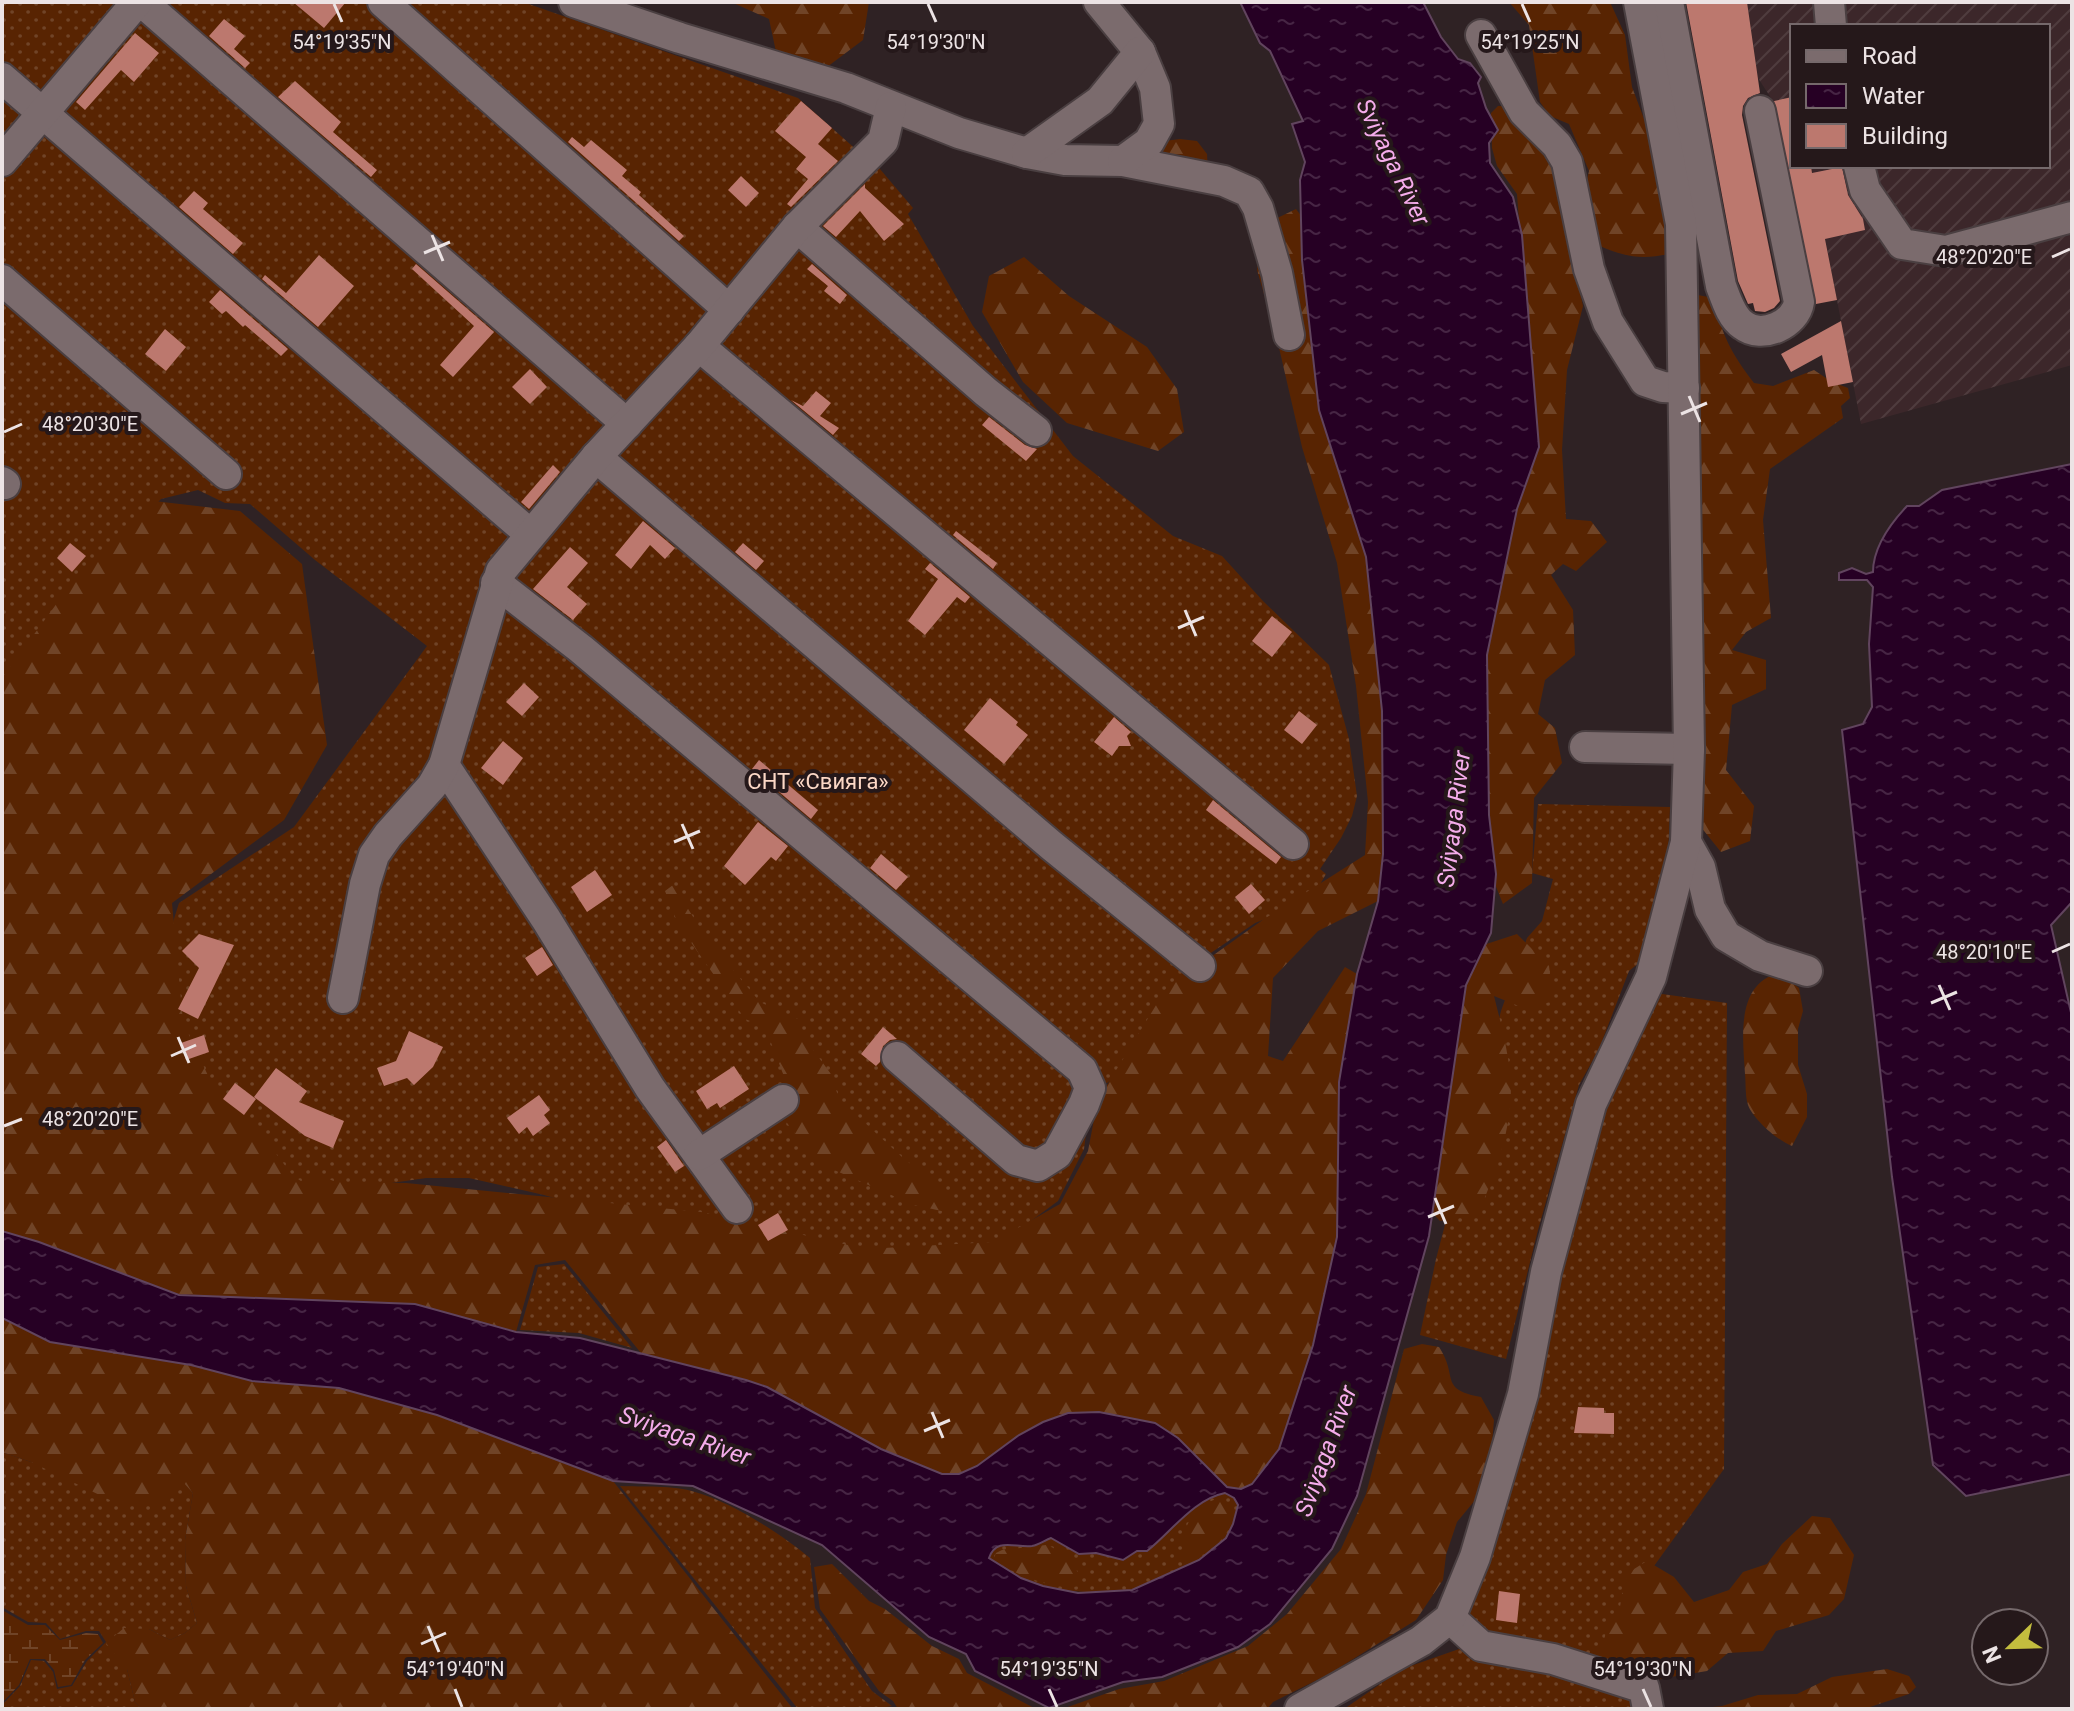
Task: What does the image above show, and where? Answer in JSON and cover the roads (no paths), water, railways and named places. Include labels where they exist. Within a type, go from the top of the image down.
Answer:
[{"type":"street","points":[[2,161],[139,2],[627,424]]},
{"type":"street","points":[[383,2],[729,310]]},
{"type":"street","points":[[574,2],[846,88],[959,133],[1027,153],[1065,160],[1123,161],[1224,181],[1249,192],[1258,208],[1277,273],[1289,335]]},
{"type":"street","points":[[1099,2],[1140,52],[1155,88],[1159,124],[1149,142],[1123,161]]},
{"type":"street","points":[[1300,1709],[1421,1641],[1450,1618],[1475,1557],[1523,1394],[1546,1272],[1591,1104],[1651,977],[1686,842],[1689,749],[1681,224],[1639,2]]},
{"type":"street","points":[[1668,2],[1721,286],[1727,304],[1739,323],[1751,330],[1770,330],[1798,312],[1799,302],[1760,111]]},
{"type":"street","points":[[1829,2],[1831,24]]},
{"type":"street","points":[[1481,35],[1524,112],[1557,145],[1567,162],[1589,269],[1608,322],[1645,381],[1663,387],[1684,388]]},
{"type":"street","points":[[1027,153],[1100,101],[1140,52]]},
{"type":"street","points":[[2,78],[530,534]]},
{"type":"street","points":[[343,998],[365,884],[374,855],[426,794],[444,765],[501,571],[596,457],[699,346],[797,227],[883,141],[891,107]]},
{"type":"street","points":[[1860,168],[1865,190],[1902,244],[1946,251],[2072,217]]},
{"type":"street","points":[[797,227],[986,392],[1036,431]]},
{"type":"street","points":[[2,280],[226,474]]},
{"type":"street","points":[[699,346],[1293,844]]},
{"type":"street","points":[[596,457],[1052,846],[1200,966]]},
{"type":"street","points":[[496,583],[581,649],[1082,1070],[1090,1088],[1057,1154],[1038,1166],[1016,1160],[897,1057]]},
{"type":"street","points":[[1585,747],[1689,749]]},
{"type":"street","points":[[444,765],[546,919],[650,1088],[737,1208]]},
{"type":"street","points":[[1686,842],[1700,867],[1710,909],[1726,936],[1760,956],[1807,971]]},
{"type":"street","points":[[699,1155],[783,1100]]},
{"type":"street","points":[[1450,1618],[1481,1646],[1553,1659],[1644,1688],[1648,1709]]},
{"type":"water","name":"Sviyaga River","points":[[1240,2],[1423,2],[1441,37],[1458,59],[1470,63],[1481,77],[1478,83],[1486,108],[1498,130],[1489,143],[1490,163],[1513,197],[1522,235],[1539,447],[1517,509],[1487,655],[1489,815],[1496,874],[1491,933],[1466,985],[1429,1236],[1357,1496],[1332,1549],[1270,1624],[1238,1647],[1162,1677],[1123,1682],[1049,1708],[975,1671],[966,1654],[929,1637],[822,1545],[693,1486],[613,1481],[437,1415],[339,1388],[252,1381],[191,1365],[50,1342],[2,1318],[2,1231],[179,1295],[415,1304],[516,1332],[580,1338],[746,1380],[767,1387],[881,1449],[942,1474],[959,1474],[977,1466],[1019,1435],[1043,1422],[1068,1413],[1099,1412],[1155,1423],[1178,1438],[1227,1487],[1241,1489],[1252,1484],[1279,1449],[1313,1345],[1337,1237],[1339,1082],[1357,974],[1378,901],[1383,854],[1382,711],[1366,557],[1319,410],[1302,260],[1300,180],[1305,162],[1292,124],[1303,121],[1270,51],[1260,43]],"holes":[[[1225,1493],[1234,1498],[1238,1505],[1226,1538],[1199,1560],[1132,1590],[1078,1593],[1043,1586],[1021,1578],[989,1558],[1001,1546],[1032,1546],[1051,1538],[1079,1554],[1096,1553],[1123,1560],[1137,1551],[1147,1551],[1203,1502]]]},
{"type":"water","points":[[2072,464],[2072,902],[2051,925],[2072,1017],[2072,1474],[1966,1496],[1933,1465],[1892,1177],[1842,730],[1863,724],[1872,707],[1869,644],[1873,587],[1867,580],[1839,580],[1839,573],[1852,568],[1866,574],[1873,572],[1884,536],[1907,506],[1919,506],[1942,490]]},
{"type":"park label","name":"СНТ «Свияга»","points":[[818,781]]}]
